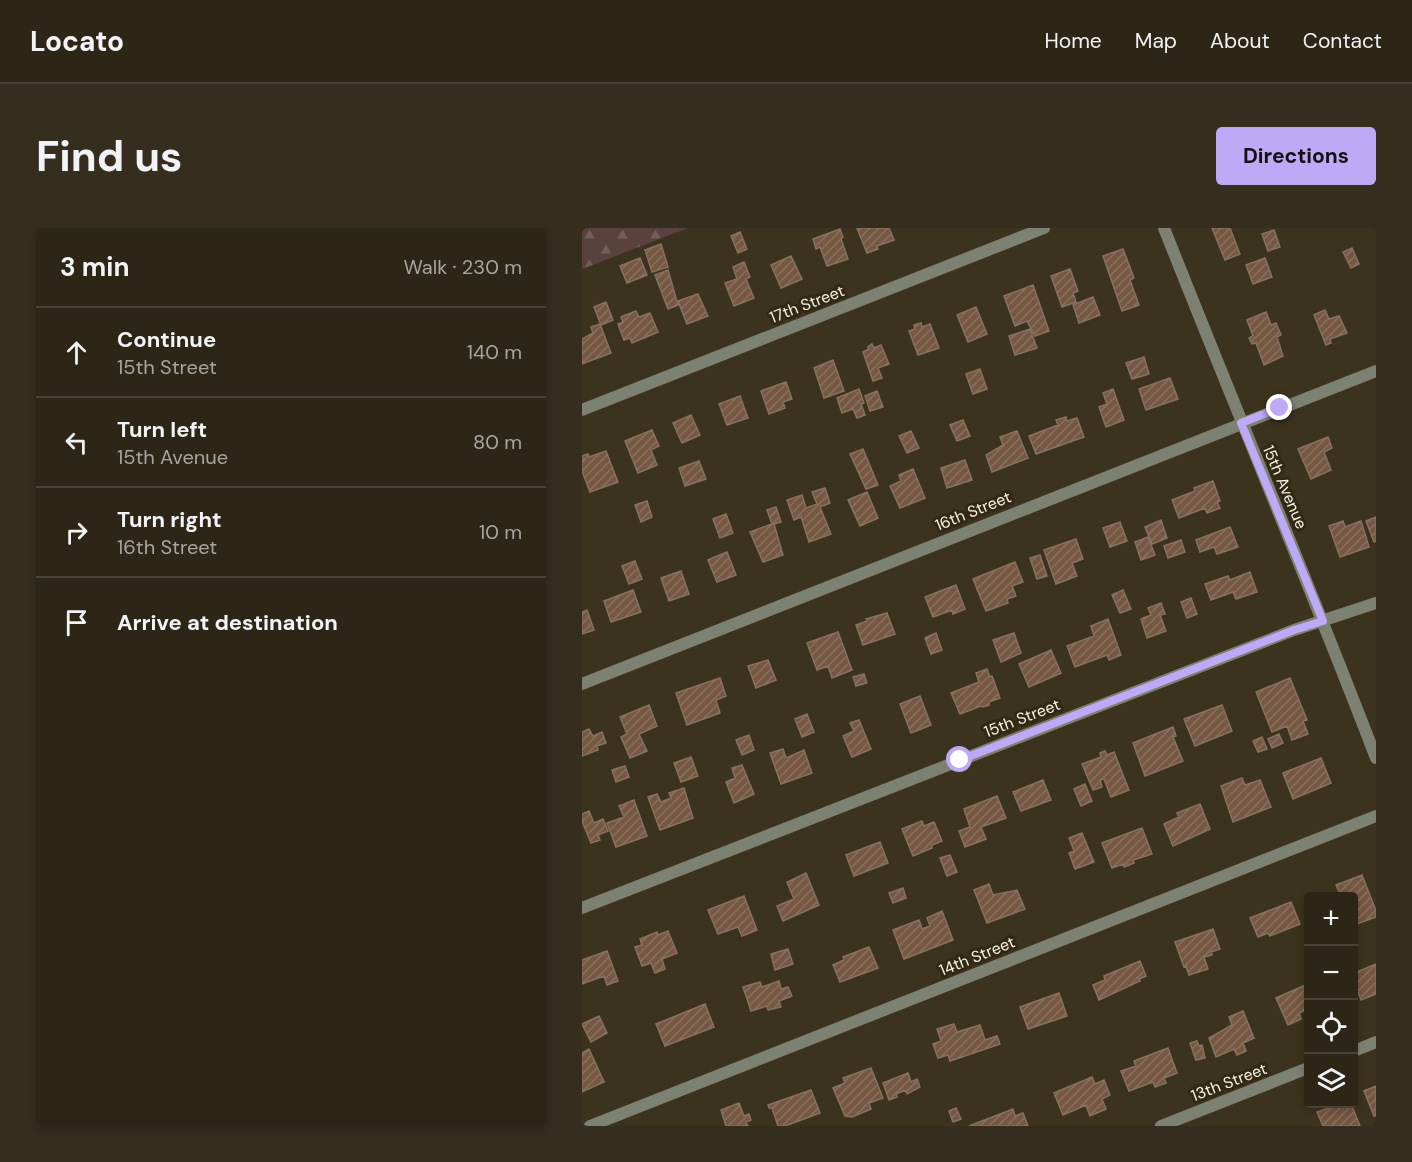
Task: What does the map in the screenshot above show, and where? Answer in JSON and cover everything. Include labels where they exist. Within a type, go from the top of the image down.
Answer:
[{"type":"street","name":"17th Street","points":[[582,410],[1044,228]]},
{"type":"street","name":"15th Avenue","points":[[1164,228],[1376,758]]},
{"type":"street","name":"16th Street","points":[[582,684],[1376,371]]},
{"type":"street","name":"15th Street","points":[[582,908],[1294,630],[1376,603]]},
{"type":"street","name":"14th Street","points":[[590,1126],[1376,816]]},
{"type":"street","points":[[1358,1049],[1376,1042]]},
{"type":"street","name":"13th Street","points":[[1161,1126],[1304,1070]]},
{"type":"green space","points":[[582,228],[688,228],[582,269]]},
{"type":"building","points":[[857,228],[889,228],[894,240],[877,246],[878,249],[867,253]]},
{"type":"building","points":[[1212,228],[1230,228],[1240,254],[1225,260]]},
{"type":"building","points":[[840,229],[848,259],[827,266],[820,247],[816,249],[813,239]]},
{"type":"building","points":[[1274,230],[1280,247],[1268,251],[1262,234]]},
{"type":"building","points":[[740,232],[747,249],[738,253],[731,236]]},
{"type":"building","points":[[661,244],[668,267],[652,272],[645,250]]},
{"type":"building","points":[[1352,248],[1359,264],[1351,268],[1343,252]]},
{"type":"building","points":[[1123,249],[1134,278],[1130,280],[1139,305],[1122,311],[1103,256]]},
{"type":"building","points":[[791,256],[802,279],[781,288],[771,265]]},
{"type":"building","points":[[640,258],[647,275],[627,283],[620,266]]},
{"type":"building","points":[[1265,258],[1272,277],[1253,284],[1246,265]]},
{"type":"building","points":[[744,262],[750,277],[746,279],[754,298],[734,306],[725,283],[737,279],[733,267]]},
{"type":"building","points":[[1070,269],[1078,291],[1073,293],[1076,302],[1062,307],[1051,276]]},
{"type":"building","points":[[668,270],[678,305],[668,309],[655,275]]},
{"type":"building","points":[[1033,285],[1049,331],[1035,336],[1027,321],[1015,326],[1004,296]]},
{"type":"building","points":[[698,294],[708,316],[687,324],[678,301]]},
{"type":"building","points":[[1093,297],[1100,315],[1079,323],[1073,305]]},
{"type":"building","points":[[606,302],[613,320],[601,325],[594,307]]},
{"type":"building","points":[[976,307],[987,334],[968,342],[957,315]]},
{"type":"building","points":[[1325,310],[1329,319],[1339,316],[1347,333],[1330,339],[1331,343],[1326,345],[1314,315]]},
{"type":"building","points":[[636,311],[639,317],[650,313],[658,332],[632,343],[630,338],[624,340],[618,324],[623,322],[621,317]]},
{"type":"building","points":[[1266,312],[1271,325],[1276,323],[1281,335],[1277,337],[1283,356],[1264,365],[1256,343],[1252,344],[1249,338],[1253,336],[1247,320]]},
{"type":"building","points":[[921,323],[922,327],[930,324],[939,348],[918,355],[909,331],[915,329],[914,325]]},
{"type":"building","points":[[600,324],[611,353],[582,364],[582,339],[593,333],[591,327]]},
{"type":"building","points":[[1030,329],[1037,348],[1015,355],[1009,336]]},
{"type":"building","points":[[872,344],[874,348],[881,345],[889,364],[878,368],[882,378],[873,381],[863,352]]},
{"type":"building","points":[[1144,357],[1149,374],[1132,379],[1126,363]]},
{"type":"building","points":[[833,360],[844,391],[824,398],[814,368]]},
{"type":"building","points":[[980,369],[987,389],[973,394],[966,374]]},
{"type":"building","points":[[1170,378],[1178,399],[1146,410],[1139,389]]},
{"type":"building","points":[[786,382],[792,399],[783,402],[785,408],[769,414],[761,391]]},
{"type":"building","points":[[859,389],[865,415],[857,418],[853,409],[842,413],[837,398]]},
{"type":"building","points":[[1113,389],[1124,420],[1106,427],[1099,407],[1107,404],[1103,393]]},
{"type":"building","points":[[877,391],[883,407],[870,411],[865,396]]},
{"type":"building","points":[[740,396],[748,418],[727,425],[719,404]]},
{"type":"building","points":[[691,415],[700,435],[682,443],[673,423]]},
{"type":"building","points":[[1066,417],[1067,421],[1077,418],[1084,437],[1036,454],[1029,436],[1058,425],[1056,420]]},
{"type":"building","points":[[963,420],[970,436],[957,441],[950,425]]},
{"type":"building","points":[[652,430],[659,446],[651,450],[657,465],[638,473],[625,441]]},
{"type":"building","points":[[911,431],[919,448],[907,453],[899,436]]},
{"type":"building","points":[[1017,431],[1028,458],[992,472],[986,455],[1003,445],[1000,437]]},
{"type":"building","points":[[1328,437],[1332,448],[1324,452],[1331,470],[1311,479],[1298,449]]},
{"type":"building","points":[[863,449],[878,485],[866,489],[850,454]]},
{"type":"building","points":[[606,451],[618,482],[590,492],[582,471],[582,460],[584,460],[582,456],[588,454],[589,457]]},
{"type":"building","points":[[965,460],[972,480],[947,488],[941,468]]},
{"type":"building","points":[[699,461],[706,479],[685,486],[679,468]]},
{"type":"building","points":[[913,469],[925,498],[900,508],[890,486],[901,481],[899,475]]},
{"type":"building","points":[[1213,481],[1220,508],[1207,513],[1205,508],[1179,518],[1172,500]]},
{"type":"building","points":[[825,488],[830,503],[820,507],[831,534],[809,542],[801,517],[794,520],[787,500],[802,495],[806,508],[817,504],[812,492]]},
{"type":"building","points":[[867,492],[878,518],[860,526],[848,500]]},
{"type":"building","points":[[647,501],[652,517],[641,522],[635,505]]},
{"type":"building","points":[[776,507],[781,522],[774,524],[783,555],[763,562],[750,532],[772,524],[767,510]]},
{"type":"building","points":[[726,514],[733,533],[720,538],[713,519]]},
{"type":"building","points":[[1376,517],[1376,541],[1374,542],[1366,521]]},
{"type":"building","points":[[1161,520],[1167,538],[1152,544],[1145,527]]},
{"type":"building","points":[[1343,521],[1345,527],[1361,521],[1369,547],[1340,557],[1329,526]]},
{"type":"building","points":[[1120,522],[1127,541],[1110,547],[1103,528]]},
{"type":"building","points":[[1230,527],[1238,547],[1217,554],[1214,547],[1200,552],[1196,540]]},
{"type":"building","points":[[1148,537],[1155,555],[1141,560],[1135,542]]},
{"type":"building","points":[[1076,539],[1083,559],[1072,563],[1077,576],[1056,584],[1044,550]]},
{"type":"building","points":[[1181,540],[1185,552],[1168,558],[1164,546]]},
{"type":"building","points":[[727,552],[736,575],[717,582],[708,560]]},
{"type":"building","points":[[1040,555],[1047,576],[1037,579],[1030,558]]},
{"type":"building","points":[[635,561],[642,579],[629,584],[622,566]]},
{"type":"building","points":[[1015,562],[1023,582],[1012,586],[1016,596],[1007,599],[1008,603],[986,611],[973,579]]},
{"type":"building","points":[[681,571],[689,594],[669,601],[661,578]]},
{"type":"building","points":[[1250,572],[1257,592],[1236,599],[1233,592],[1211,600],[1205,584],[1228,576],[1230,580]]},
{"type":"building","points":[[956,585],[965,609],[953,614],[952,610],[933,617],[925,597]]},
{"type":"building","points":[[633,590],[641,612],[611,622],[604,601]]},
{"type":"building","points":[[1123,590],[1131,609],[1120,613],[1112,595]]},
{"type":"building","points":[[1191,598],[1197,614],[1187,618],[1181,602]]},
{"type":"building","points":[[1161,603],[1165,614],[1160,615],[1166,631],[1147,638],[1141,619],[1151,615],[1148,608]]},
{"type":"building","points":[[587,610],[594,630],[582,634],[582,612]]},
{"type":"building","points":[[887,613],[895,634],[863,645],[856,625],[867,621],[866,619]]},
{"type":"building","points":[[1108,619],[1121,655],[1109,660],[1107,655],[1075,667],[1067,646],[1094,636],[1091,626]]},
{"type":"building","points":[[838,632],[852,670],[832,678],[828,666],[817,670],[807,643]]},
{"type":"building","points":[[936,633],[942,650],[931,654],[925,638]]},
{"type":"building","points":[[1014,633],[1021,653],[1001,662],[993,640]]},
{"type":"building","points":[[1051,650],[1061,673],[1029,687],[1019,664]]},
{"type":"building","points":[[768,660],[776,680],[756,688],[748,666]]},
{"type":"building","points":[[987,669],[1000,698],[989,702],[989,705],[960,714],[951,693],[979,682],[976,673]]},
{"type":"building","points":[[864,674],[867,683],[856,686],[853,677]]},
{"type":"building","points":[[720,678],[726,696],[716,700],[720,713],[687,725],[676,693]]},
{"type":"building","points":[[1290,678],[1307,720],[1303,721],[1308,734],[1292,740],[1287,726],[1272,732],[1256,692]]},
{"type":"building","points":[[920,696],[931,725],[911,733],[900,704]]},
{"type":"building","points":[[649,705],[657,726],[639,734],[647,751],[630,758],[621,737],[627,734],[620,717]]},
{"type":"building","points":[[1222,705],[1232,731],[1195,746],[1184,719]]},
{"type":"building","points":[[807,714],[814,732],[802,737],[795,719]]},
{"type":"building","points":[[859,720],[871,749],[852,757],[843,736],[854,731],[850,723]]},
{"type":"building","points":[[1173,727],[1176,736],[1173,737],[1183,761],[1145,776],[1133,743]]},
{"type":"building","points":[[589,729],[593,736],[602,732],[606,743],[597,746],[598,750],[582,756],[582,732]]},
{"type":"building","points":[[1279,734],[1283,743],[1272,748],[1268,739]]},
{"type":"building","points":[[749,735],[754,750],[742,755],[736,740]]},
{"type":"building","points":[[1262,737],[1267,749],[1258,752],[1253,741]]},
{"type":"building","points":[[783,749],[786,758],[804,750],[812,773],[781,784],[770,753]]},
{"type":"building","points":[[1105,751],[1107,755],[1114,752],[1129,790],[1111,797],[1104,779],[1100,780],[1102,787],[1093,790],[1082,764],[1101,757],[1100,753]]},
{"type":"building","points":[[691,757],[698,776],[681,782],[674,763]]},
{"type":"building","points":[[1321,758],[1331,783],[1293,799],[1283,773]]},
{"type":"building","points":[[742,765],[754,794],[734,803],[726,782],[735,778],[732,768]]},
{"type":"building","points":[[625,766],[629,777],[616,782],[612,770]]},
{"type":"building","points":[[1242,778],[1245,785],[1260,780],[1271,807],[1233,822],[1221,786]]},
{"type":"building","points":[[1043,780],[1051,800],[1021,811],[1013,792]]},
{"type":"building","points":[[1085,784],[1092,801],[1081,806],[1074,789]]},
{"type":"building","points":[[684,788],[693,818],[660,830],[648,797],[657,794],[661,802],[671,798],[669,793]]},
{"type":"building","points":[[997,796],[1006,818],[981,827],[986,839],[965,847],[959,831],[970,827],[964,809]]},
{"type":"building","points":[[634,800],[647,836],[616,847],[607,823],[624,817],[619,806]]},
{"type":"building","points":[[1200,804],[1210,829],[1173,846],[1164,824],[1179,817],[1177,813]]},
{"type":"building","points":[[589,811],[594,823],[603,819],[608,831],[598,835],[600,840],[591,843],[582,821],[582,814]]},
{"type":"building","points":[[922,821],[924,826],[934,822],[942,841],[913,856],[902,829]]},
{"type":"building","points":[[1142,828],[1152,854],[1133,860],[1134,863],[1124,867],[1123,864],[1112,868],[1102,843]]},
{"type":"building","points":[[1082,833],[1094,862],[1075,869],[1069,853],[1074,851],[1069,838]]},
{"type":"building","points":[[880,842],[888,863],[854,876],[846,855]]},
{"type":"building","points":[[950,855],[957,872],[947,876],[940,858]]},
{"type":"building","points":[[806,873],[819,905],[783,921],[777,906],[794,899],[787,882]]},
{"type":"building","points":[[1362,875],[1376,911],[1376,917],[1358,924],[1358,892],[1339,892],[1336,885]]},
{"type":"building","points":[[989,884],[993,895],[1017,890],[1025,909],[987,923],[974,890]]},
{"type":"building","points":[[903,888],[906,898],[893,903],[889,893]]},
{"type":"building","points":[[744,896],[757,930],[742,936],[738,927],[718,934],[708,910]]},
{"type":"building","points":[[1291,902],[1300,924],[1270,936],[1268,933],[1258,937],[1250,918]]},
{"type":"building","points":[[942,911],[953,940],[904,959],[893,930],[919,920],[922,929],[930,926],[927,918]]},
{"type":"building","points":[[1213,929],[1220,949],[1204,957],[1208,969],[1189,975],[1175,942]]},
{"type":"building","points":[[668,931],[677,953],[662,959],[665,969],[655,973],[651,963],[642,966],[635,947],[642,945],[640,939],[657,932],[658,935]]},
{"type":"building","points":[[869,947],[878,968],[840,982],[833,965],[844,960],[843,957]]},
{"type":"building","points":[[788,949],[793,964],[775,970],[771,954]]},
{"type":"building","points":[[607,951],[618,981],[607,985],[604,976],[582,984],[582,960]]},
{"type":"building","points":[[1140,961],[1146,976],[1099,1000],[1093,985],[1105,980],[1104,976]]},
{"type":"building","points":[[1376,964],[1376,994],[1361,1000],[1358,992],[1358,971]]},
{"type":"building","points":[[779,981],[781,989],[788,987],[792,996],[779,1001],[781,1007],[768,1010],[767,1006],[751,1011],[743,987],[760,982],[762,987]]},
{"type":"building","points":[[1304,986],[1304,1011],[1299,1013],[1301,1019],[1288,1025],[1276,998]]},
{"type":"building","points":[[1059,993],[1067,1016],[1028,1029],[1020,1007]]},
{"type":"building","points":[[705,1004],[714,1027],[665,1046],[656,1024]]},
{"type":"building","points":[[1243,1011],[1254,1038],[1243,1043],[1246,1051],[1237,1055],[1234,1049],[1216,1057],[1209,1038],[1232,1025],[1229,1017]]},
{"type":"building","points":[[599,1016],[607,1033],[591,1042],[582,1024]]},
{"type":"building","points":[[954,1024],[957,1032],[980,1025],[985,1040],[997,1036],[1000,1044],[950,1061],[948,1055],[938,1058],[933,1044],[941,1041],[937,1029]]},
{"type":"building","points":[[1197,1041],[1199,1046],[1202,1045],[1205,1058],[1196,1060],[1190,1043]]},
{"type":"building","points":[[1168,1048],[1177,1073],[1164,1078],[1166,1083],[1155,1087],[1153,1082],[1129,1091],[1121,1071],[1136,1066],[1134,1061]]},
{"type":"building","points":[[589,1049],[604,1082],[582,1092],[582,1053]]},
{"type":"building","points":[[871,1068],[883,1098],[869,1103],[871,1109],[852,1117],[845,1116],[833,1088],[845,1083],[843,1078]]},
{"type":"building","points":[[908,1073],[911,1082],[917,1079],[920,1087],[907,1094],[905,1090],[889,1100],[883,1083]]},
{"type":"building","points":[[1092,1077],[1095,1084],[1104,1080],[1110,1095],[1102,1099],[1106,1109],[1090,1116],[1086,1105],[1063,1115],[1054,1093]]},
{"type":"building","points":[[1376,1086],[1376,1116],[1374,1116],[1364,1091]]},
{"type":"building","points":[[811,1090],[820,1113],[785,1126],[778,1126],[772,1108],[768,1105]]},
{"type":"building","points":[[739,1103],[744,1116],[749,1114],[751,1120],[746,1122],[748,1126],[726,1126],[721,1110]]},
{"type":"building","points":[[956,1108],[961,1119],[953,1122],[949,1111]]},
{"type":"building","points":[[1328,1108],[1353,1108],[1360,1126],[1323,1126],[1317,1112]]},
{"type":"building","points":[[1013,1109],[1015,1116],[1023,1113],[1028,1126],[969,1126]]},
{"type":"route","points":[[960,760],[1294,630],[1323,621],[1241,423],[1280,408]]}]
